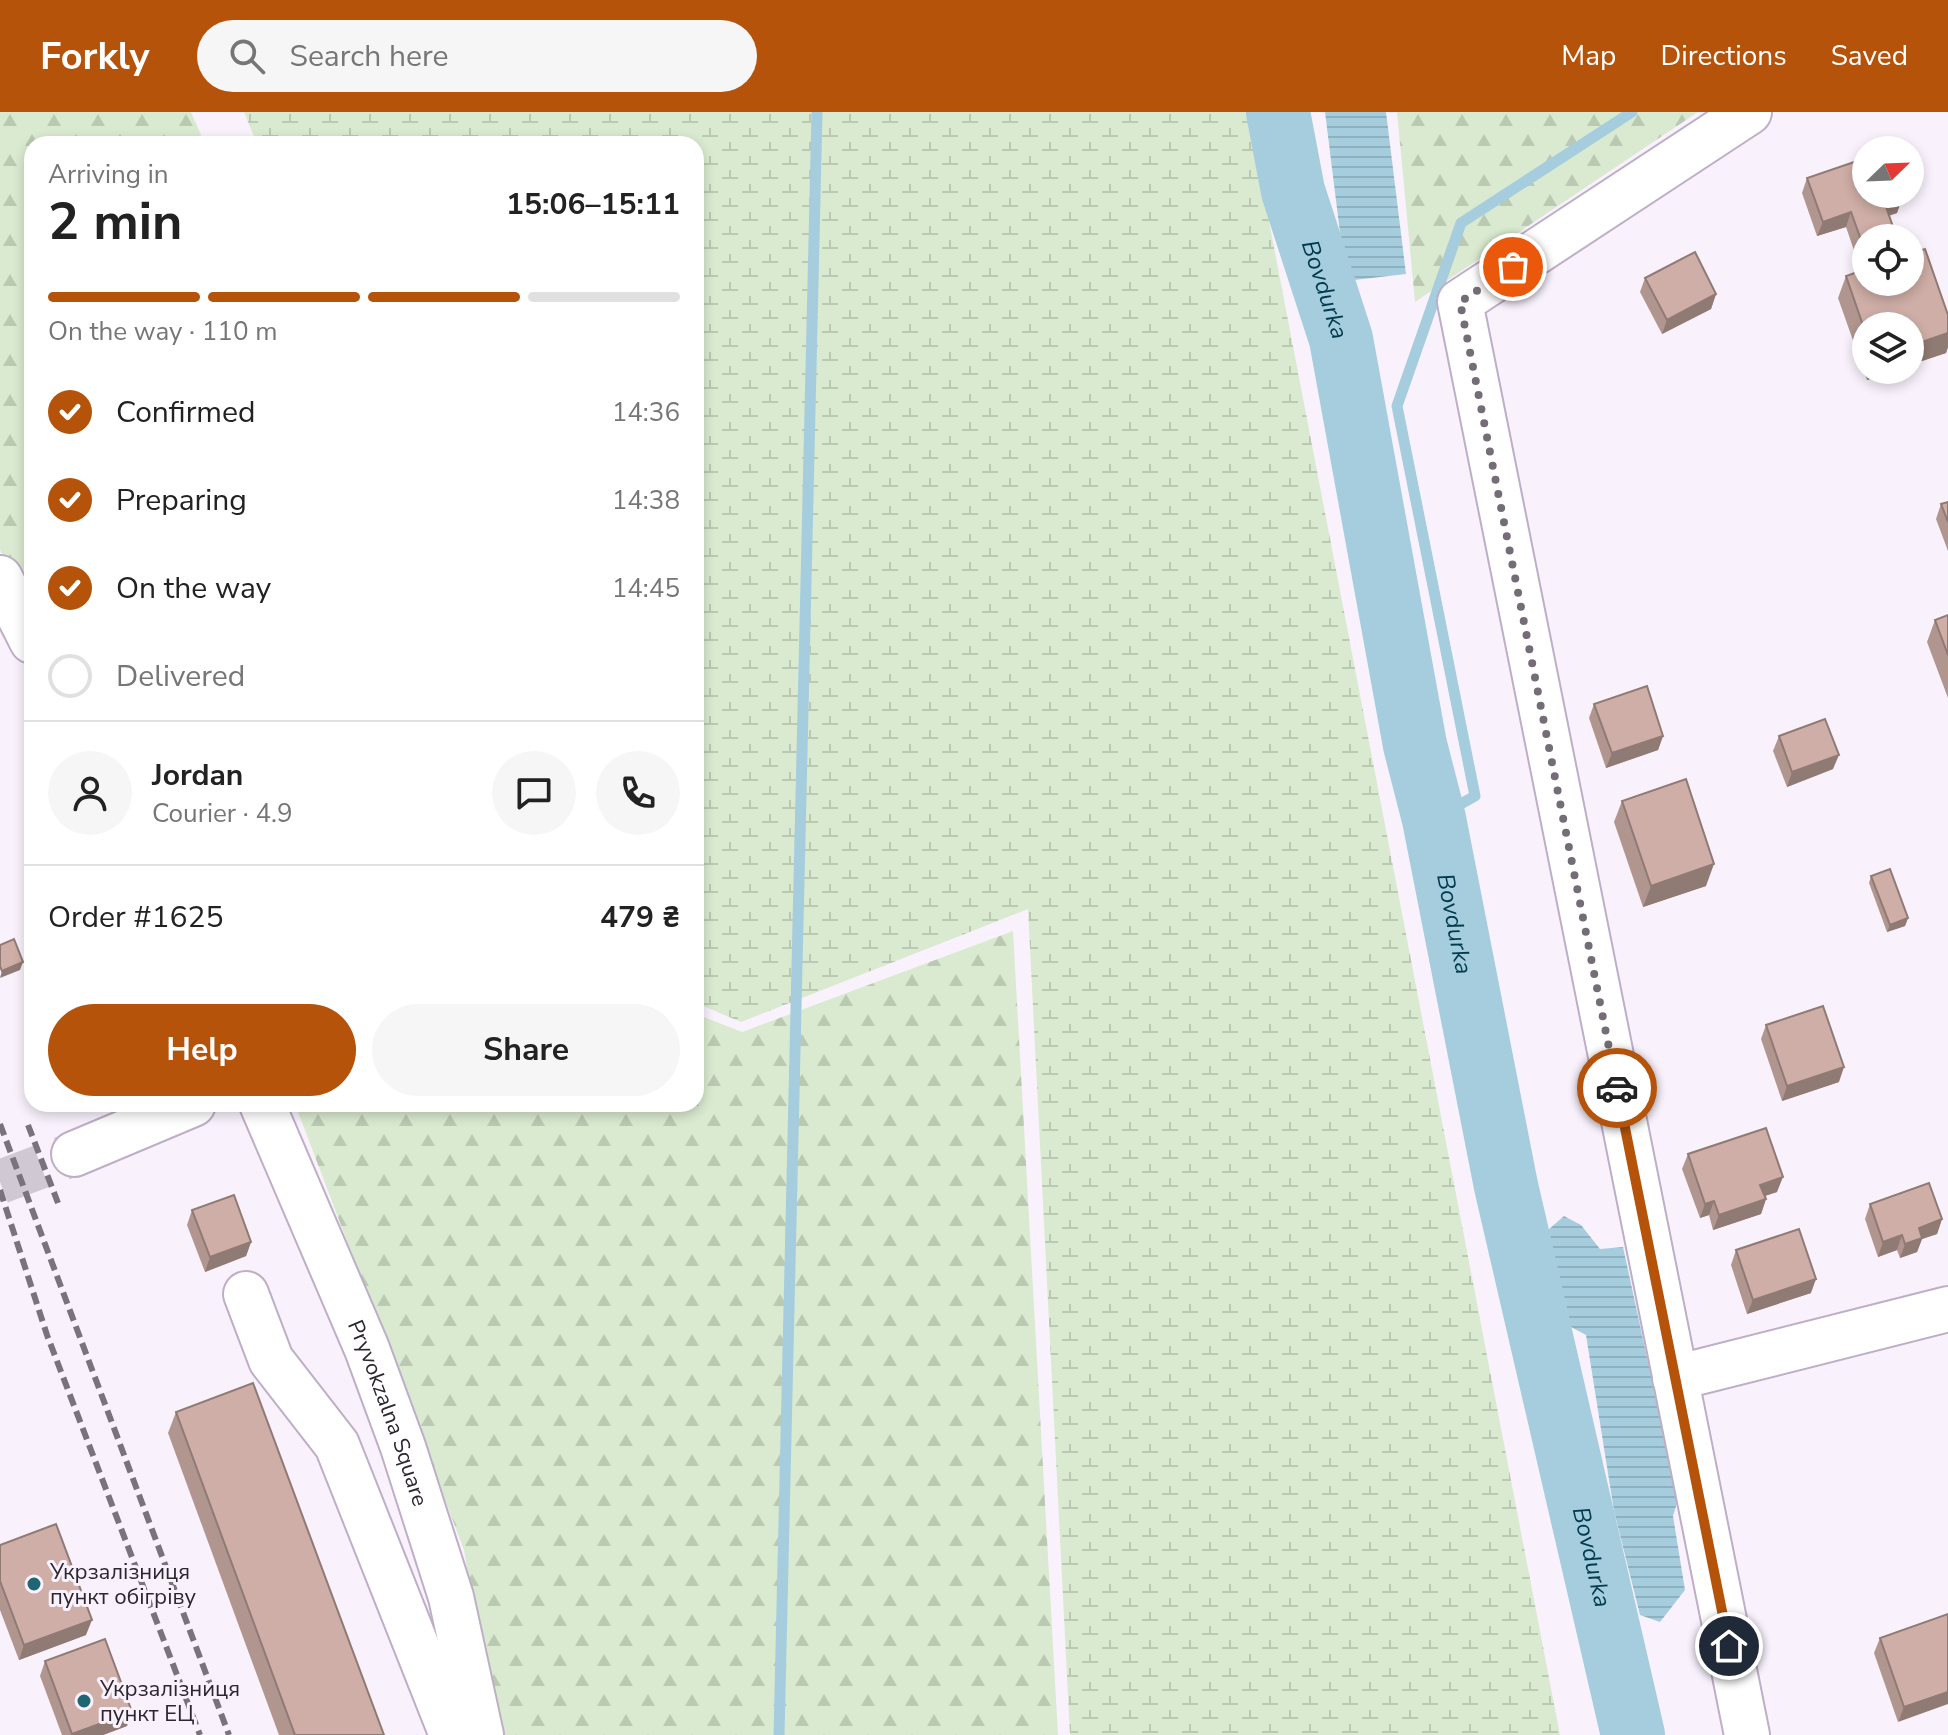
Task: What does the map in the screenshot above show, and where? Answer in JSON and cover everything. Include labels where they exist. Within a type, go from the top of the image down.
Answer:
[{"type":"street","points":[[1747,1735],[1460,302],[1749,112]]},
{"type":"street","points":[[0,578],[24,625]]},
{"type":"street","points":[[74,1154],[174,1112]]},
{"type":"street","name":"Pryvokzalna Square","points":[[265,1112],[367,1349],[403,1447],[451,1597],[481,1735]]},
{"type":"street","points":[[246,1294],[271,1360],[337,1445],[452,1735]]},
{"type":"street","points":[[1675,1378],[1948,1309]]},
{"type":"green space","points":[[0,112],[191,112],[202,136],[24,136],[24,598],[0,550]]},
{"type":"green space","points":[[244,112],[1248,112],[1560,1735],[1070,1735],[1028,909],[741,1022],[704,1006],[704,136],[254,136]]},
{"type":"green space","points":[[1397,112],[1698,112],[1415,302]]},
{"type":"green space","points":[[1013,931],[1058,1735],[503,1735],[488,1695],[464,1550],[298,1112],[704,1112],[704,1017],[742,1032]]},
{"type":"water","points":[[1325,112],[1386,112],[1406,274],[1346,281]]},
{"type":"water","points":[[1564,1216],[1581,1225],[1600,1249],[1623,1247],[1678,1500],[1673,1516],[1685,1590],[1660,1622],[1640,1615],[1614,1511],[1586,1335],[1571,1327],[1548,1230]]},
{"type":"building","points":[[1852,163],[1852,208],[1886,208],[1892,224],[1855,224],[1851,212],[1823,222],[1807,178]]},
{"type":"building","points":[[1924,249],[1948,315],[1948,333],[1924,341],[1924,312],[1858,312],[1853,296],[1924,296]]},
{"type":"building","points":[[1695,252],[1716,294],[1667,320],[1645,278]]},
{"type":"building","points":[[1852,274],[1852,293],[1846,276]]},
{"type":"building","points":[[1948,502],[1948,522],[1941,504]]},
{"type":"building","points":[[1948,615],[1948,655],[1935,620]]},
{"type":"building","points":[[1647,686],[1663,736],[1612,753],[1594,704]]},
{"type":"building","points":[[1825,719],[1839,755],[1792,772],[1779,736]]},
{"type":"building","points":[[1686,779],[1714,864],[1651,886],[1622,801]]},
{"type":"building","points":[[1890,869],[1908,918],[1890,925],[1871,876]]},
{"type":"building","points":[[14,939],[23,962],[2,971],[0,945]]},
{"type":"building","points":[[1823,1006],[1844,1067],[1787,1086],[1766,1025]]},
{"type":"building","points":[[1766,1128],[1783,1177],[1760,1185],[1766,1199],[1719,1215],[1714,1201],[1705,1204],[1688,1154]]},
{"type":"building","points":[[1929,1183],[1942,1219],[1919,1228],[1922,1238],[1905,1244],[1902,1235],[1883,1242],[1870,1204]]},
{"type":"building","points":[[234,1195],[251,1242],[210,1257],[192,1210]]},
{"type":"building","points":[[1799,1229],[1816,1279],[1753,1300],[1736,1250]]},
{"type":"building","points":[[253,1383],[384,1735],[295,1735],[176,1412]]},
{"type":"building","name":"Укрзалізниця пункт обігріву","points":[[56,1524],[92,1620],[24,1645],[0,1581],[0,1545]]},
{"type":"building","points":[[1948,1614],[1948,1692],[1904,1707],[1880,1638]]},
{"type":"building","name":"Укрзалізниця пункт ЕЦ","points":[[105,1639],[132,1712],[72,1734],[45,1661]]},
{"type":"waterway","points":[[779,1735],[817,112]]},
{"type":"waterway","name":"Bovdurka","points":[[1278,112],[1293,191],[1341,339],[1415,745],[1434,819],[1506,1186],[1633,1735]]},
{"type":"waterway","points":[[1434,819],[1475,796],[1397,406],[1461,223],[1632,112]]},
{"type":"tunnel","points":[[0,1182],[74,1154]]},
{"type":"railway","points":[[0,1124],[229,1735]]},
{"type":"railway","points":[[28,1125],[58,1203]]},
{"type":"railway","points":[[0,1190],[47,1335],[200,1735]]},
{"type":"way so far","points":[[1513,267],[1460,302],[1617,1088]]},
{"type":"place","name":"Укрзалізниця пункт обігріву","points":[[34,1584]]},
{"type":"place","name":"Укрзалізниця пункт ЕЦ","points":[[84,1701]]},
{"type":"route","points":[[1617,1088],[1729,1646]]}]
